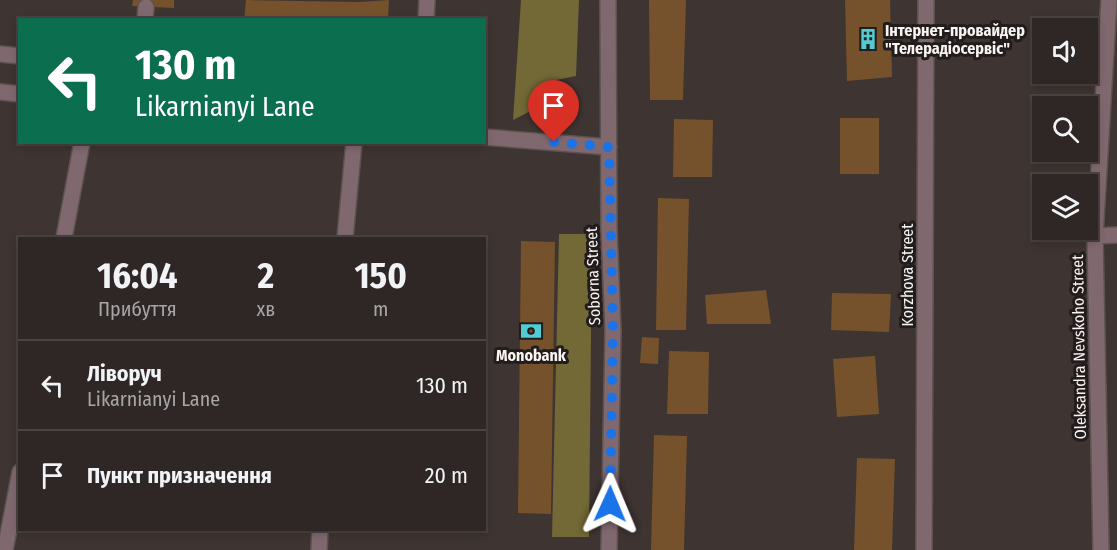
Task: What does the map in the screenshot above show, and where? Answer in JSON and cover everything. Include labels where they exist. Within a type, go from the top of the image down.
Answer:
[{"type":"street","points":[[426,0],[426,18]]},
{"type":"street","name":"Soborna Street","points":[[608,0],[613,331],[609,550]]},
{"type":"street","name":"Korzhova Street","points":[[924,550],[926,0]]},
{"type":"street","name":"Oleksandra Nevskoho Street","points":[[1098,185],[1109,0]]},
{"type":"street","points":[[0,54],[18,56]]},
{"type":"street","points":[[0,92],[18,94]]},
{"type":"street","points":[[486,137],[609,147]]},
{"type":"street","points":[[64,237],[82,144]]},
{"type":"street","points":[[345,237],[354,144]]},
{"type":"street","points":[[1098,236],[1117,236]]},
{"type":"street","name":"Oleksandra Nevskoho Street","points":[[1095,240],[1101,550]]},
{"type":"street","points":[[5,550],[18,482]]},
{"type":"street","points":[[319,550],[320,531]]},
{"type":"shaded area","points":[[521,0],[579,0],[576,76],[551,81],[552,100],[513,120]]},
{"type":"shaded area","points":[[559,234],[592,234],[589,537],[552,537]]},
{"type":"building","points":[[133,0],[174,0],[174,8],[132,6]]},
{"type":"building","points":[[246,0],[359,2],[389,0],[388,18],[244,18]]},
{"type":"building","points":[[649,0],[686,0],[683,100],[650,100]]},
{"type":"building","name":"Інтернет-провайдер \"Телерадіосервіс\"","points":[[845,0],[890,0],[892,77],[847,81]]},
{"type":"building","points":[[840,118],[879,118],[879,174],[840,174]]},
{"type":"building","points":[[674,119],[713,120],[712,177],[673,177]]},
{"type":"building","points":[[658,198],[689,199],[686,330],[656,330]]},
{"type":"building","points":[[521,241],[555,242],[551,514],[518,513]]},
{"type":"building","points":[[766,290],[771,324],[707,324],[705,295]]},
{"type":"building","points":[[832,293],[891,294],[889,332],[831,330]]},
{"type":"building","points":[[642,337],[659,338],[658,364],[640,363]]},
{"type":"building","points":[[669,351],[709,352],[708,414],[667,414]]},
{"type":"building","points":[[875,356],[879,414],[837,417],[833,359]]},
{"type":"building","points":[[654,435],[687,436],[684,550],[651,550]]},
{"type":"building","points":[[857,458],[895,459],[892,550],[854,550]]},
{"type":"place","name":"Інтернет-провайдер \"Телерадіосервіс\"","points":[[868,39]]},
{"type":"place","name":"Monobank","points":[[531,331]]},
{"type":"route","points":[[554,142],[609,147],[613,331],[610,504]]}]
